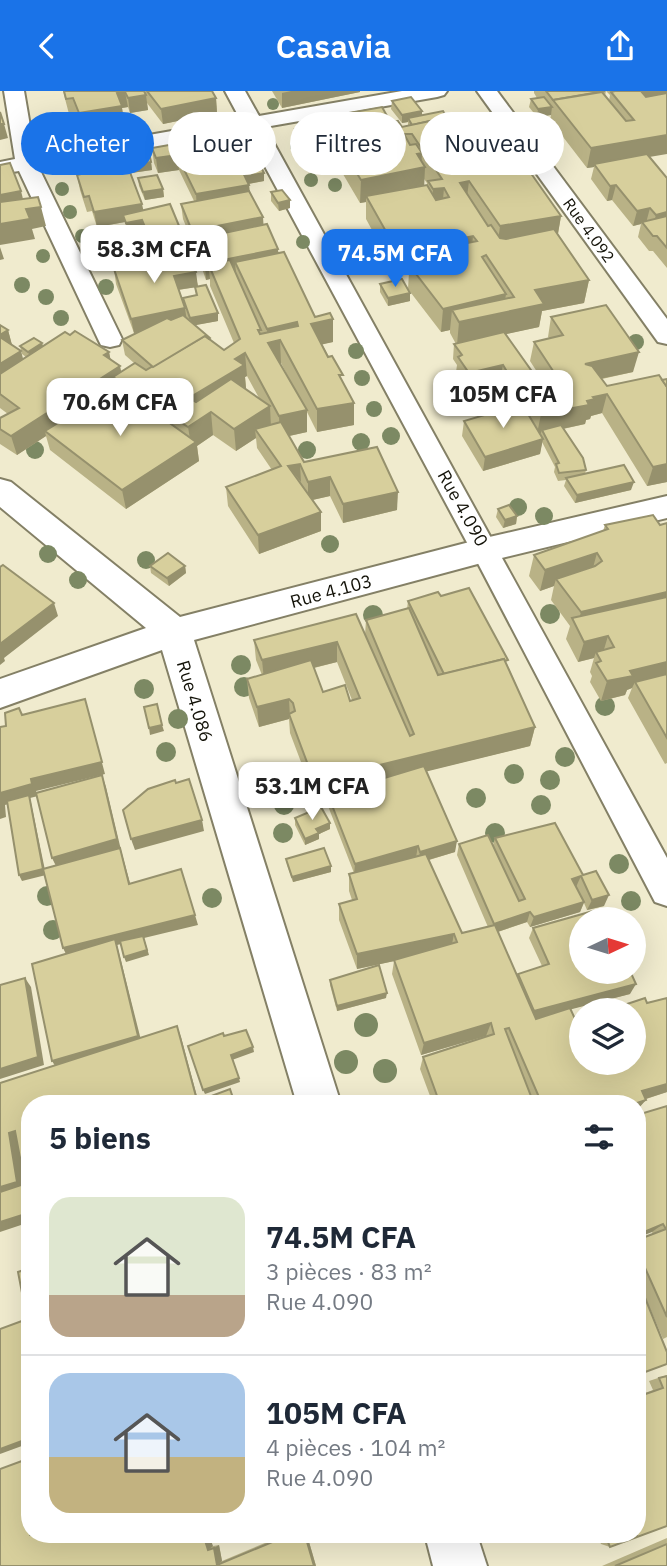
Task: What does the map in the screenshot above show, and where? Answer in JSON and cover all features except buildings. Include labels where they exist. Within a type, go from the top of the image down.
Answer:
[{"type":"street","points":[[14,91],[21,133]]},
{"type":"street","name":"Rue 4.090","points":[[235,91],[247,112]]},
{"type":"street","points":[[276,120],[437,91]]},
{"type":"street","name":"Rue 4.092","points":[[486,91],[667,336]]},
{"type":"street","points":[[0,167],[21,164]]},
{"type":"street","name":"Rue 4.090","points":[[276,165],[667,891]]},
{"type":"street","points":[[32,175],[110,339]]},
{"type":"street","points":[[0,490],[174,632]]},
{"type":"street","name":"Rue 4.103","points":[[0,694],[174,632],[485,550],[667,507]]},
{"type":"street","name":"Rue 4.086","points":[[174,632],[316,1095]]},
{"type":"street","points":[[453,1543],[460,1566]]}]
